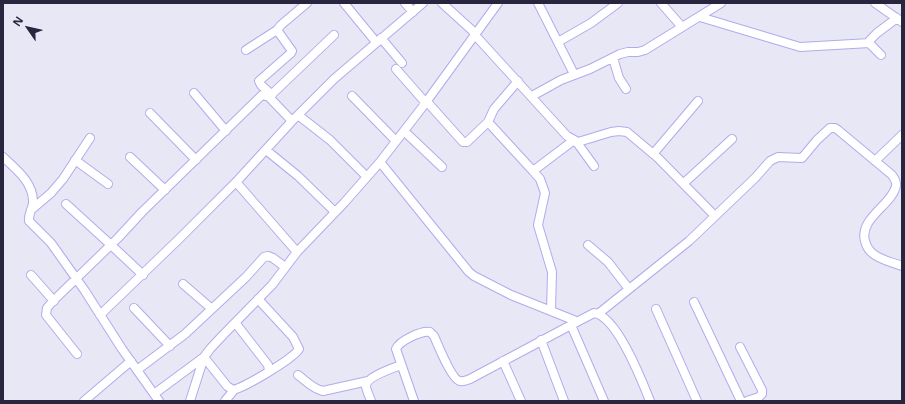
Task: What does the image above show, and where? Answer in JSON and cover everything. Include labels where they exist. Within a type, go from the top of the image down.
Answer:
[{"type":"street","points":[[246,50],[277,30],[307,3]]},
{"type":"street","points":[[344,3],[379,40],[425,102],[429,104],[463,142],[467,142],[488,122],[494,109],[518,81]]},
{"type":"street","points":[[405,3],[413,12]]},
{"type":"street","points":[[100,315],[143,275],[236,182],[298,115],[334,79],[423,3]]},
{"type":"street","points":[[442,3],[475,34],[567,136],[578,142],[611,132],[624,131],[630,134],[653,154],[716,216]]},
{"type":"street","points":[[154,394],[204,358],[222,335],[272,285],[297,252],[380,162],[498,3]]},
{"type":"street","points":[[538,3],[574,74]]},
{"type":"street","points":[[558,42],[591,23],[618,3]]},
{"type":"street","points":[[661,3],[682,27]]},
{"type":"street","points":[[532,96],[574,74],[590,69],[624,52],[638,52],[645,50],[721,3]]},
{"type":"street","points":[[870,43],[870,40],[876,33],[900,20],[875,3]]},
{"type":"street","points":[[700,17],[800,47],[870,43]]},
{"type":"street","points":[[277,30],[292,51],[260,81],[261,85],[292,122]]},
{"type":"street","points":[[270,96],[334,35]]},
{"type":"street","points":[[870,43],[881,55]]},
{"type":"street","points":[[614,58],[619,78],[626,89]]},
{"type":"street","points":[[194,93],[226,131]]},
{"type":"street","points":[[77,354],[46,316],[47,308],[262,95],[270,96]]},
{"type":"street","points":[[352,96],[396,141]]},
{"type":"street","points":[[653,154],[698,102]]},
{"type":"street","points":[[150,113],[196,160]]},
{"type":"street","points":[[298,115],[330,140],[367,177]]},
{"type":"street","points":[[488,122],[540,179],[544,193],[543,206],[538,225],[552,272],[551,311]]},
{"type":"street","points":[[414,401],[397,354],[397,346],[420,333],[428,331],[434,336],[450,370],[458,380],[461,381],[470,379],[573,323],[591,314],[598,314],[689,241],[755,178],[770,161],[778,157],[802,158],[817,140],[830,128],[838,130],[892,175],[897,185],[868,222],[864,229],[864,241],[867,248],[874,255],[902,266]]},
{"type":"street","points":[[404,131],[442,167]]},
{"type":"street","points":[[875,161],[902,135]]},
{"type":"street","points":[[31,211],[57,186],[90,138]]},
{"type":"street","points":[[684,184],[732,139]]},
{"type":"street","points":[[574,140],[594,166]]},
{"type":"street","points":[[533,171],[574,140]]},
{"type":"street","points":[[266,150],[298,176],[335,212]]},
{"type":"street","points":[[3,157],[19,171],[27,182],[33,200],[28,218],[29,222],[51,243],[159,401]]},
{"type":"street","points":[[130,157],[165,190]]},
{"type":"street","points":[[75,160],[108,184]]},
{"type":"street","points":[[380,162],[469,272],[505,292],[551,311],[573,323],[604,401]]},
{"type":"street","points":[[236,182],[248,198],[297,252]]},
{"type":"street","points":[[66,204],[143,275]]},
{"type":"street","points":[[588,245],[608,262],[629,289]]},
{"type":"street","points":[[137,370],[170,346],[212,309],[246,277],[264,257],[268,256],[273,258],[285,267]]},
{"type":"street","points":[[31,275],[54,301]]},
{"type":"street","points":[[182,284],[212,309]]},
{"type":"street","points":[[225,401],[234,390],[269,371],[295,354],[299,349],[293,337],[258,299]]},
{"type":"street","points":[[694,302],[740,401]]},
{"type":"street","points":[[134,308],[170,346]]},
{"type":"street","points":[[656,309],[697,401]]},
{"type":"street","points":[[598,314],[619,336],[630,354],[650,401]]},
{"type":"street","points":[[237,324],[268,366],[269,371]]},
{"type":"street","points":[[541,340],[564,401]]},
{"type":"street","points":[[740,347],[762,390],[762,394],[747,401]]},
{"type":"street","points":[[204,358],[227,386],[234,390]]},
{"type":"street","points":[[190,401],[204,358]]},
{"type":"street","points":[[84,401],[131,361]]},
{"type":"street","points":[[503,361],[521,401]]},
{"type":"street","points":[[298,375],[312,387],[323,392],[368,381],[373,377],[401,365]]},
{"type":"street","points":[[368,381],[366,387],[371,401]]}]
